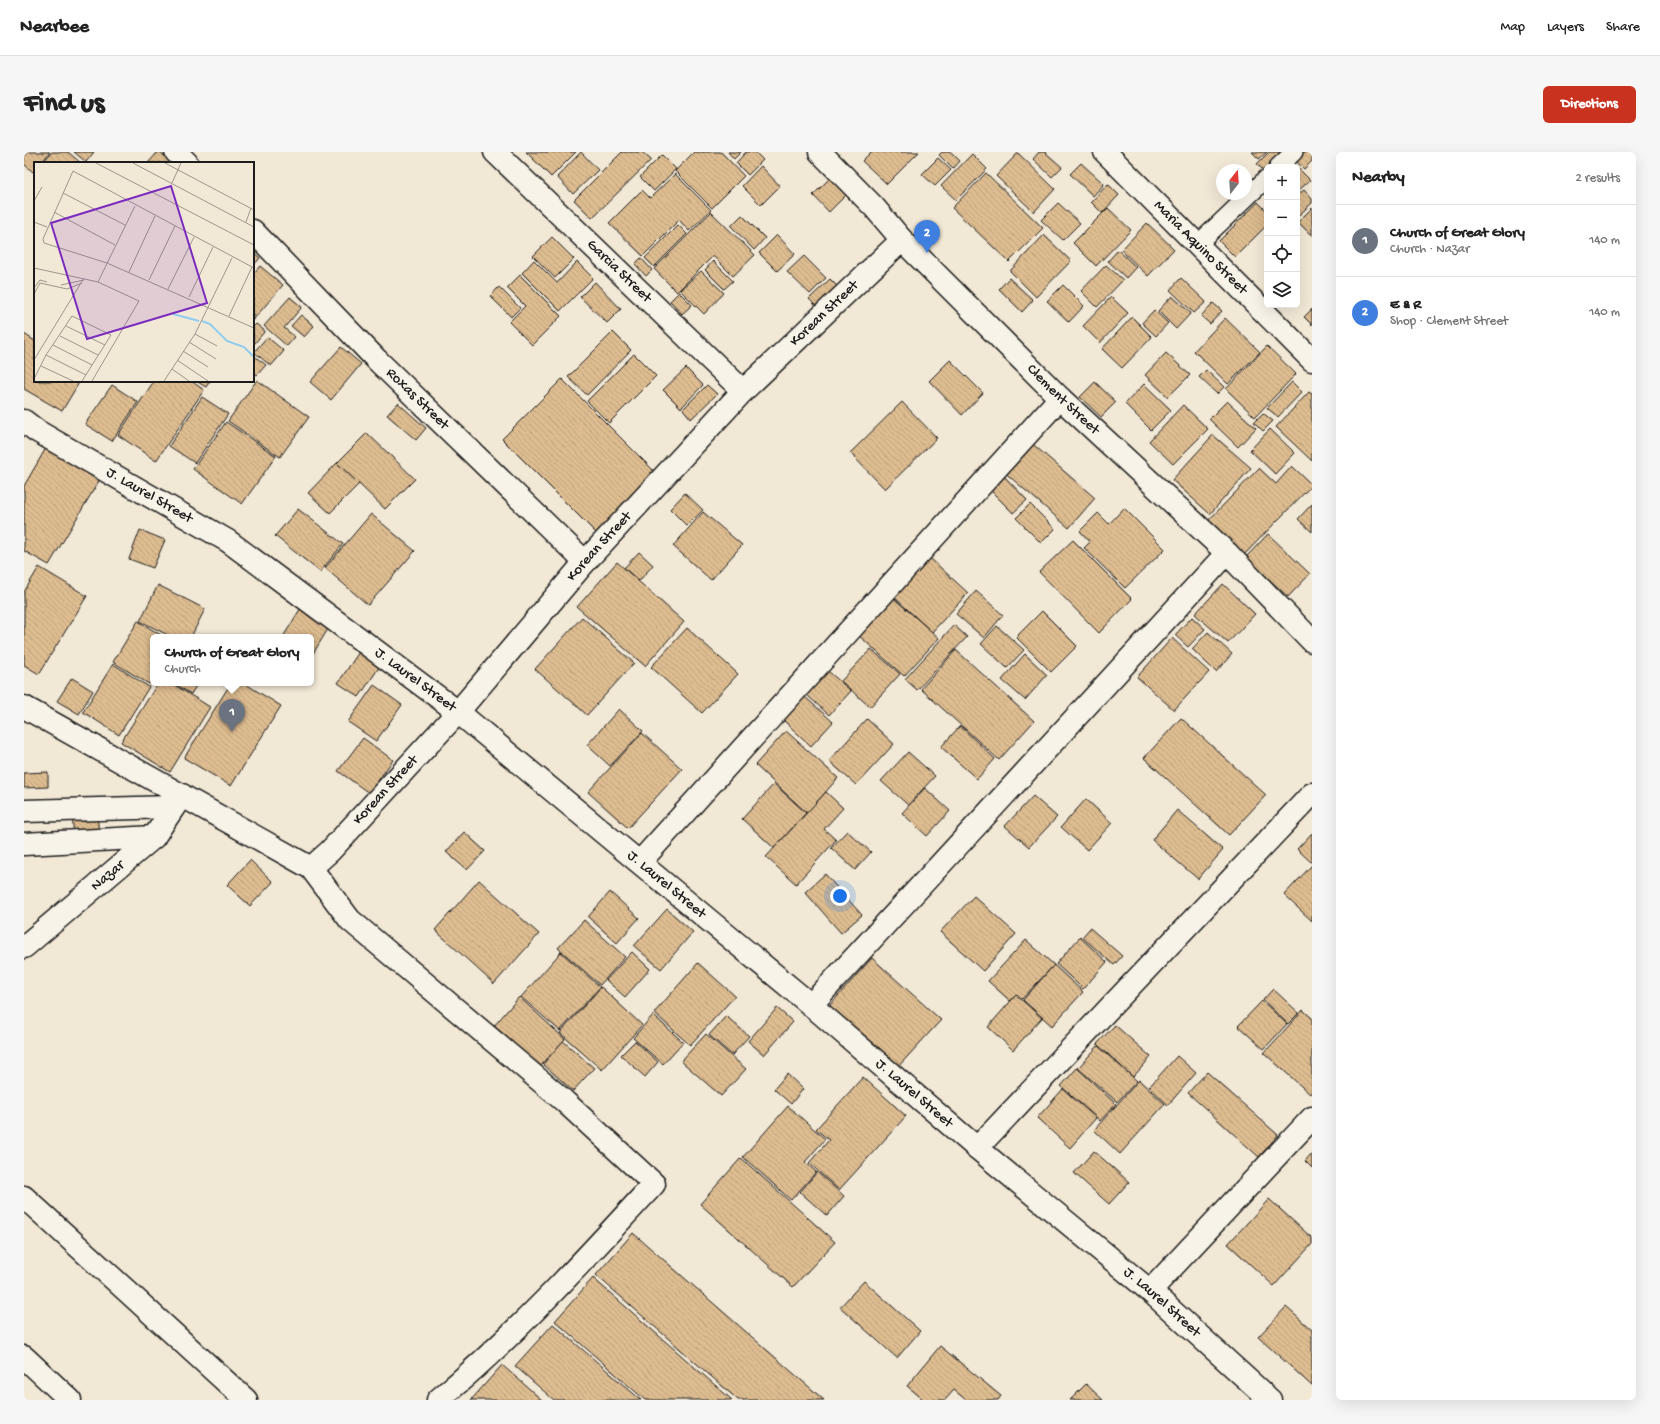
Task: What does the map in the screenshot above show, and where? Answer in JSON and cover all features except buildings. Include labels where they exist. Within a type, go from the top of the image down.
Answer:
[{"type":"street","points":[[176,152],[186,162]]},
{"type":"street","name":"Garcia Street","points":[[494,152],[742,391]]},
{"type":"street","name":"Clement Street","points":[[820,152],[874,207],[902,240],[1060,398],[1227,553],[1312,641]]},
{"type":"street","name":"Maria Aquino Street","points":[[1105,152],[1312,360]]},
{"type":"street","name":"Roxas Street","points":[[254,232],[377,360],[585,562]]},
{"type":"street","name":"Korean Street","points":[[311,868],[330,851],[458,712],[585,562],[742,391],[902,240]]},
{"type":"street","points":[[640,862],[1060,398]]},
{"type":"street","name":"J. Laurel Street","points":[[24,421],[37,431],[228,541],[458,712],[811,1005],[977,1148],[1150,1291],[1270,1400]]},
{"type":"street","points":[[811,1005],[1227,553]]},
{"type":"street","points":[[24,707],[178,801],[311,868],[350,920],[563,1100],[654,1184],[534,1312],[471,1372],[438,1400]]},
{"type":"street","points":[[977,1148],[1312,794]]},
{"type":"street","points":[[24,811],[178,801]]},
{"type":"street","name":"Nazar","points":[[24,947],[154,837],[178,801]]},
{"type":"street","points":[[24,844],[154,837]]},
{"type":"street","points":[[1150,1291],[1312,1118]]},
{"type":"street","points":[[24,1197],[246,1400]]},
{"type":"street","points":[[24,1357],[70,1400]]},
{"type":"lane","points":[[1281,164],[1294,152]]},
{"type":"lane","points":[[1198,244],[1264,181]]},
{"type":"place","name":"E & R","points":[[927,253]]},
{"type":"place","name":"Church of Great Glory","points":[[232,732]]}]
